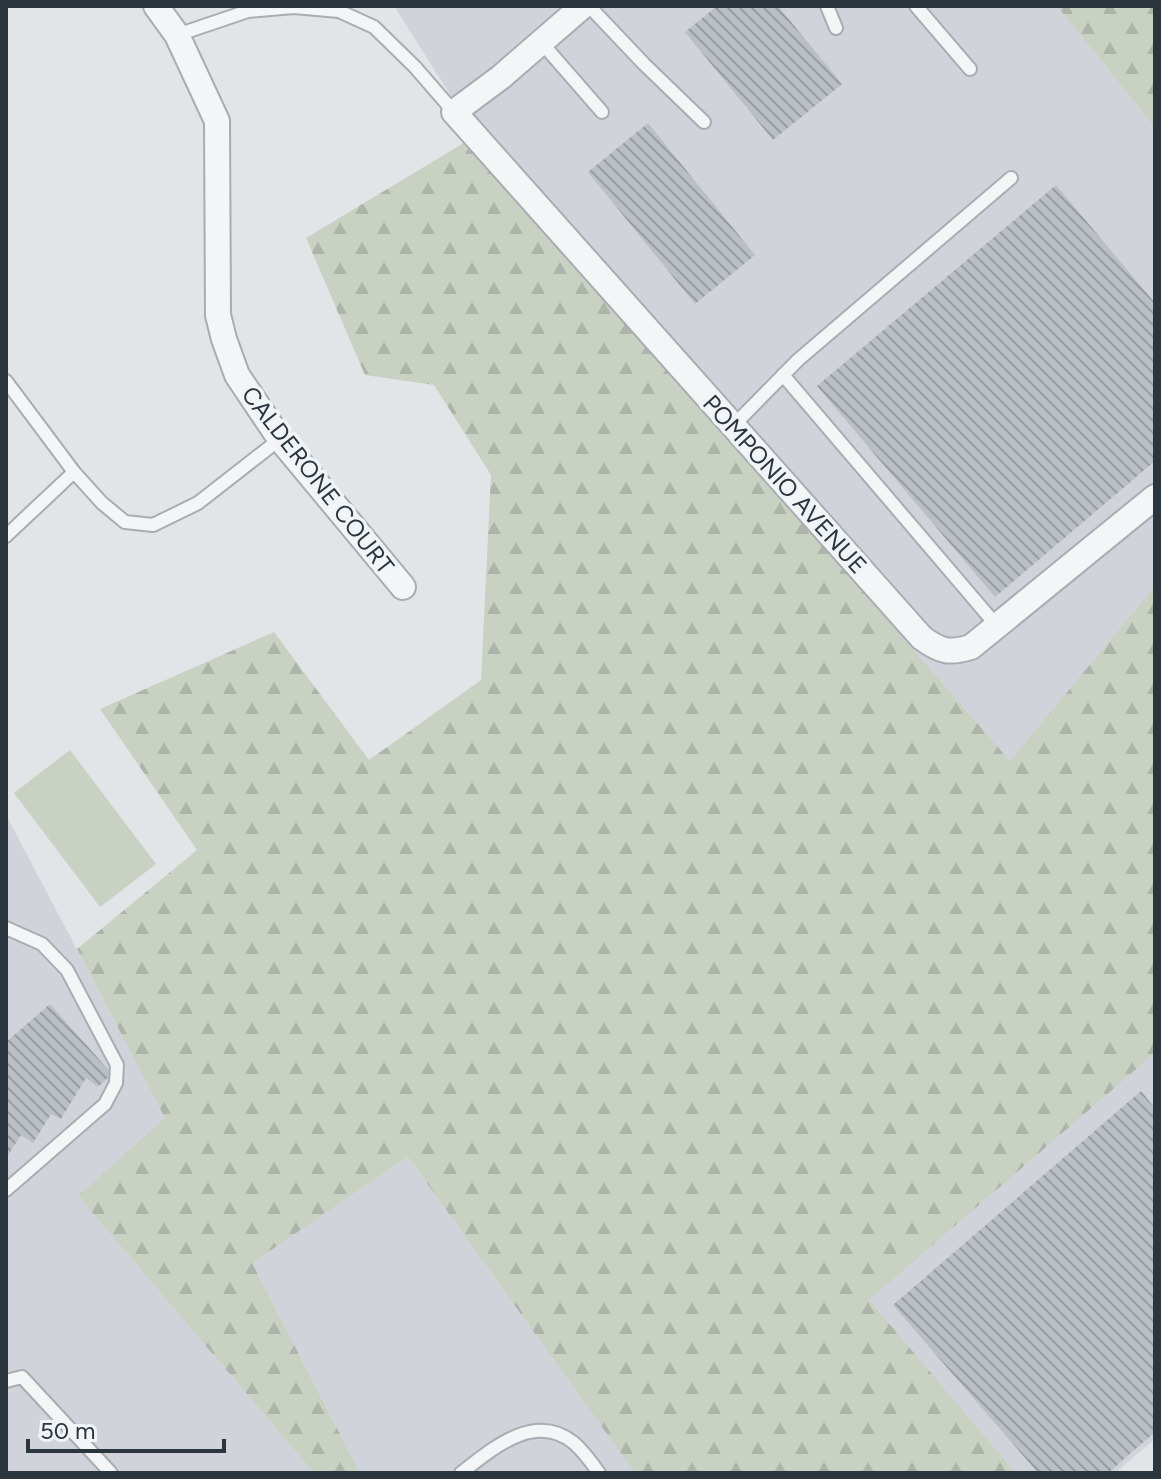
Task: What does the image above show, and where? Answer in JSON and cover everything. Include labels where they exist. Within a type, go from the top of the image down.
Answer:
[{"type":"street","name":"CALDERONE COURT","points":[[156,6],[177,35],[217,121],[218,315],[237,375],[280,439],[403,587]]},
{"type":"street","points":[[454,112],[501,77],[583,6]]},
{"type":"street","name":"POMPONIO AVENUE","points":[[454,112],[922,638],[939,649],[957,652],[971,647],[1155,497]]},
{"type":"lane","points":[[589,6],[704,122]]},
{"type":"lane","points":[[827,6],[836,28]]},
{"type":"lane","points":[[916,6],[970,69]]},
{"type":"lane","points":[[177,35],[248,11],[294,7],[339,11],[374,27],[415,67],[454,112]]},
{"type":"lane","points":[[541,42],[602,112]]},
{"type":"lane","points":[[733,426],[809,350],[1011,178]]},
{"type":"lane","points":[[783,375],[997,626]]},
{"type":"lane","points":[[6,381],[74,472],[102,503],[125,522],[153,525],[198,503],[280,439]]},
{"type":"lane","points":[[6,536],[74,472]]},
{"type":"lane","points":[[6,928],[42,944],[67,970],[117,1065],[116,1083],[105,1104],[6,1190]]},
{"type":"lane","points":[[6,1381],[22,1377],[111,1473]]},
{"type":"lane","points":[[461,1473],[499,1445],[525,1432],[547,1430],[573,1442],[599,1473]]},
{"type":"shaded area","points":[[394,6],[1057,6],[1155,128],[1155,586],[1010,762],[505,181]]},
{"type":"shaded area","points":[[6,815],[166,1118],[78,1196],[314,1473],[6,1473]]},
{"type":"shaded area","points":[[1155,1053],[1155,1439],[1115,1473],[1016,1473],[868,1300]]},
{"type":"shaded area","points":[[408,1157],[635,1473],[360,1473],[252,1263]]},
{"type":"green space","points":[[1057,6],[1155,6],[1155,128]]},
{"type":"green space","points":[[472,138],[505,181],[1010,761],[1155,586],[1155,1053],[869,1300],[1016,1473],[635,1473],[408,1157],[252,1263],[360,1473],[314,1473],[78,1196],[165,1118],[77,949],[197,850],[100,709],[274,632],[369,760],[481,680],[491,475],[434,385],[365,375],[306,238]]},
{"type":"green space","points":[[70,750],[156,864],[100,907],[14,793]]},
{"type":"building","points":[[717,6],[778,6],[842,84],[773,140],[685,32]]},
{"type":"building","points":[[648,123],[755,255],[695,304],[588,172]]},
{"type":"building","points":[[1056,185],[1155,303],[1155,461],[995,597],[817,386]]},
{"type":"building","points":[[50,1004],[112,1074],[98,1087],[86,1078],[61,1119],[51,1114],[33,1143],[21,1135],[6,1158],[6,1042]]},
{"type":"building","points":[[1141,1091],[1155,1108],[1155,1432],[1108,1473],[1038,1473],[893,1305]]}]
